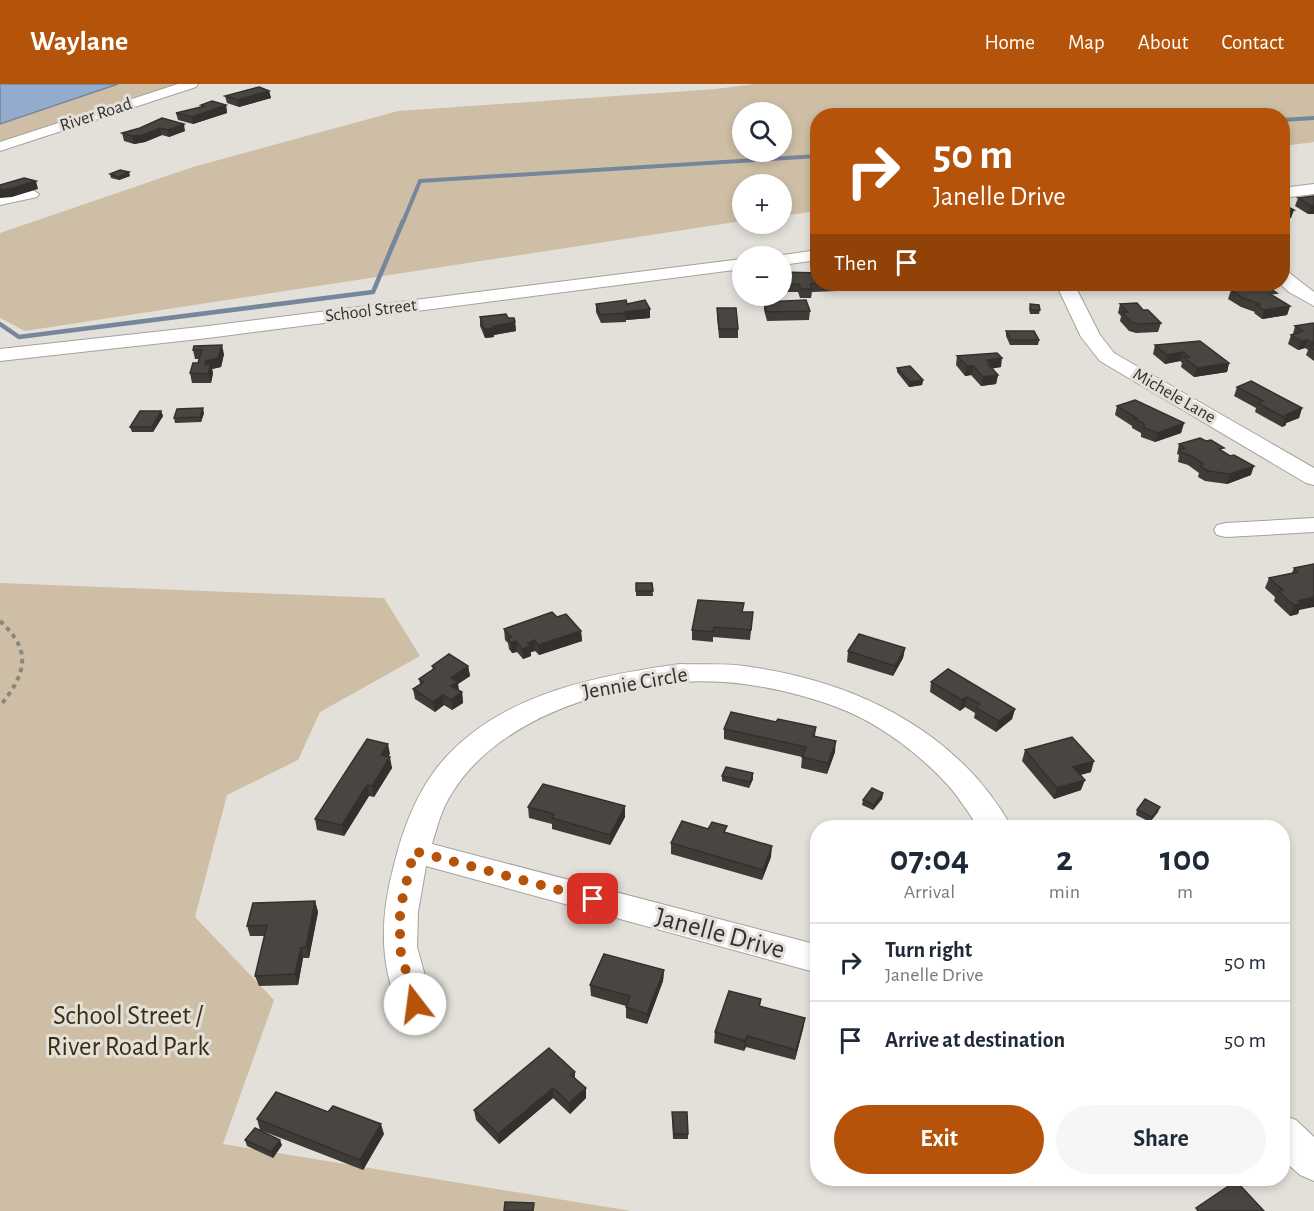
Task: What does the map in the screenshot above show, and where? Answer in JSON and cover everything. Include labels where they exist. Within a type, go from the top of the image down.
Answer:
[{"type":"street","name":"River Road","points":[[0,147],[191,84]]},
{"type":"street","points":[[1290,192],[1314,189]]},
{"type":"street","points":[[0,200],[31,194]]},
{"type":"street","points":[[792,259],[810,256]]},
{"type":"street","name":"School Street","points":[[0,355],[208,332],[732,265]]},
{"type":"street","points":[[1290,283],[1314,300]]},
{"type":"street","name":"Michele Lane","points":[[1067,291],[1091,337],[1107,357],[1314,478]]},
{"type":"street","points":[[1226,531],[1314,525]]},
{"type":"street","name":"Jennie Circle","points":[[415,1004],[400,949],[400,909],[414,851],[432,801],[445,779],[459,762],[494,733],[527,713],[577,692],[612,682],[650,675],[701,671],[776,679],[824,692],[868,709],[904,731],[943,761],[975,795],[991,820]]},
{"type":"street","name":"Janelle Drive","points":[[414,851],[810,957]]},
{"type":"street","points":[[1290,1140],[1314,1162]]},
{"type":"path","points":[[0,621],[20,639],[24,654],[23,669],[12,693],[0,706]]},
{"type":"green space","points":[[118,84],[178,84],[0,142],[0,124]]},
{"type":"green space","points":[[755,84],[1314,84],[1314,142],[1290,145],[1290,108],[810,108],[810,212],[792,215],[792,174],[732,174],[732,223],[25,331],[0,318],[0,233],[193,167],[398,111],[716,89]]},
{"type":"green space","name":"School Street / River Road Park","points":[[0,583],[384,598],[420,656],[320,712],[298,760],[227,795],[195,917],[274,1000],[223,1144],[631,1211],[0,1211]]},
{"type":"water","points":[[0,84],[118,84],[0,124]]},
{"type":"building","points":[[259,87],[269,91],[238,100],[225,96]]},
{"type":"building","points":[[212,101],[226,105],[192,117],[176,113],[205,106],[201,105]]},
{"type":"building","points":[[162,118],[184,124],[168,130],[160,128],[143,135],[132,136],[122,133],[140,128]]},
{"type":"building","points":[[120,170],[129,172],[118,177],[110,174]]},
{"type":"building","points":[[24,178],[36,181],[0,190],[0,185]]},
{"type":"building","points":[[1314,196],[1314,206],[1298,198]]},
{"type":"building","points":[[792,272],[810,273],[810,289],[801,289],[799,284],[792,284]]},
{"type":"building","points":[[1232,291],[1274,291],[1277,293],[1270,294],[1290,306],[1264,310],[1257,305],[1260,304],[1243,298]]},
{"type":"building","points":[[626,300],[627,304],[645,300],[650,309],[600,315],[596,304]]},
{"type":"building","points":[[806,300],[810,311],[767,312],[765,306],[792,306],[792,301]]},
{"type":"building","points":[[1137,303],[1161,323],[1131,322],[1122,312],[1128,312],[1120,304]]},
{"type":"building","points":[[1030,304],[1039,305],[1040,310],[1031,310]]},
{"type":"building","points":[[717,308],[736,308],[738,329],[719,329]]},
{"type":"building","points":[[506,314],[508,318],[514,318],[515,322],[484,329],[480,317]]},
{"type":"building","points":[[1313,323],[1314,344],[1308,340],[1301,341],[1291,335],[1303,331],[1295,326]]},
{"type":"building","points":[[1006,331],[1034,331],[1039,340],[1011,340]]},
{"type":"building","points":[[1200,341],[1229,363],[1197,368],[1184,357],[1189,357],[1183,352],[1167,355],[1155,345]]},
{"type":"building","points":[[222,345],[218,358],[206,361],[205,365],[211,364],[208,374],[190,373],[193,363],[198,363],[202,350],[193,350],[194,346]]},
{"type":"building","points":[[997,353],[1002,358],[987,360],[998,375],[983,377],[973,366],[967,366],[957,356]]},
{"type":"building","points":[[910,366],[923,380],[910,382],[897,368]]},
{"type":"building","points":[[1251,381],[1302,408],[1286,415],[1289,416],[1285,418],[1258,403],[1263,401],[1237,387]]},
{"type":"building","points":[[1135,400],[1184,423],[1158,433],[1144,428],[1144,424],[1134,419],[1137,418],[1117,406]]},
{"type":"building","points":[[203,408],[200,417],[174,418],[177,409]]},
{"type":"building","points":[[140,411],[161,411],[152,427],[130,427]]},
{"type":"building","points":[[1200,438],[1206,441],[1211,440],[1224,448],[1219,449],[1230,456],[1234,455],[1254,466],[1230,474],[1208,471],[1201,467],[1203,464],[1180,452],[1185,448],[1179,444]]},
{"type":"building","points":[[1314,564],[1314,597],[1298,601],[1302,604],[1294,605],[1278,591],[1283,590],[1269,578],[1298,572],[1294,568]]},
{"type":"building","points":[[636,583],[652,583],[653,591],[636,591]]},
{"type":"building","points":[[698,600],[744,603],[742,612],[753,612],[751,630],[714,627],[713,632],[692,630]]},
{"type":"building","points":[[552,612],[557,617],[566,614],[581,631],[538,645],[535,640],[528,643],[531,646],[522,649],[516,641],[511,643],[508,638],[511,637],[504,629]]},
{"type":"building","points":[[859,634],[905,648],[895,666],[848,651]]},
{"type":"building","points":[[449,654],[468,666],[451,678],[458,682],[451,686],[462,692],[451,700],[443,695],[433,702],[413,689],[424,682],[419,679],[435,668],[432,666]]},
{"type":"building","points":[[948,669],[1015,709],[999,721],[976,708],[980,704],[967,697],[962,700],[931,682]]},
{"type":"building","points":[[731,712],[776,722],[778,719],[816,727],[813,736],[836,741],[828,763],[802,757],[806,747],[724,729]]},
{"type":"building","points":[[1072,737],[1094,761],[1073,767],[1085,780],[1057,788],[1025,750]]},
{"type":"building","points":[[367,739],[388,744],[381,755],[390,757],[372,786],[367,785],[342,825],[315,819]]},
{"type":"building","points":[[726,767],[753,773],[750,782],[722,776]]},
{"type":"building","points":[[543,784],[625,806],[610,835],[552,818],[554,814],[528,807]]},
{"type":"building","points":[[872,788],[883,793],[874,805],[863,800]]},
{"type":"building","points":[[1145,799],[1160,807],[1152,817],[1137,810]]},
{"type":"building","points":[[682,821],[708,829],[712,822],[727,826],[724,832],[772,846],[763,870],[671,843]]},
{"type":"building","points":[[315,901],[306,947],[301,948],[295,974],[255,976],[267,925],[247,926],[253,903]]},
{"type":"building","points":[[604,954],[664,970],[647,1014],[626,1007],[630,996],[590,985]]},
{"type":"building","points":[[729,991],[761,999],[759,1006],[805,1018],[796,1050],[747,1036],[745,1041],[715,1032]]},
{"type":"building","points":[[549,1048],[575,1072],[571,1075],[586,1088],[569,1103],[553,1088],[498,1134],[474,1110]]},
{"type":"building","points":[[276,1092],[328,1112],[333,1106],[381,1124],[360,1160],[257,1119]]},
{"type":"building","points":[[672,1112],[687,1112],[688,1134],[674,1134]]},
{"type":"building","points":[[255,1128],[280,1140],[271,1152],[245,1140]]},
{"type":"building","points":[[1229,1186],[1241,1186],[1264,1211],[1198,1211],[1196,1208]]},
{"type":"building","points":[[505,1202],[534,1203],[533,1211],[504,1211]]},
{"type":"waterway","points":[[1290,120],[1314,118]]},
{"type":"waterway","points":[[403,222],[420,181],[810,157]]},
{"type":"waterway","points":[[0,324],[19,337],[373,292],[403,221]]},
{"type":"route","points":[[415,1004],[400,949],[400,909],[414,851],[593,899]]}]
